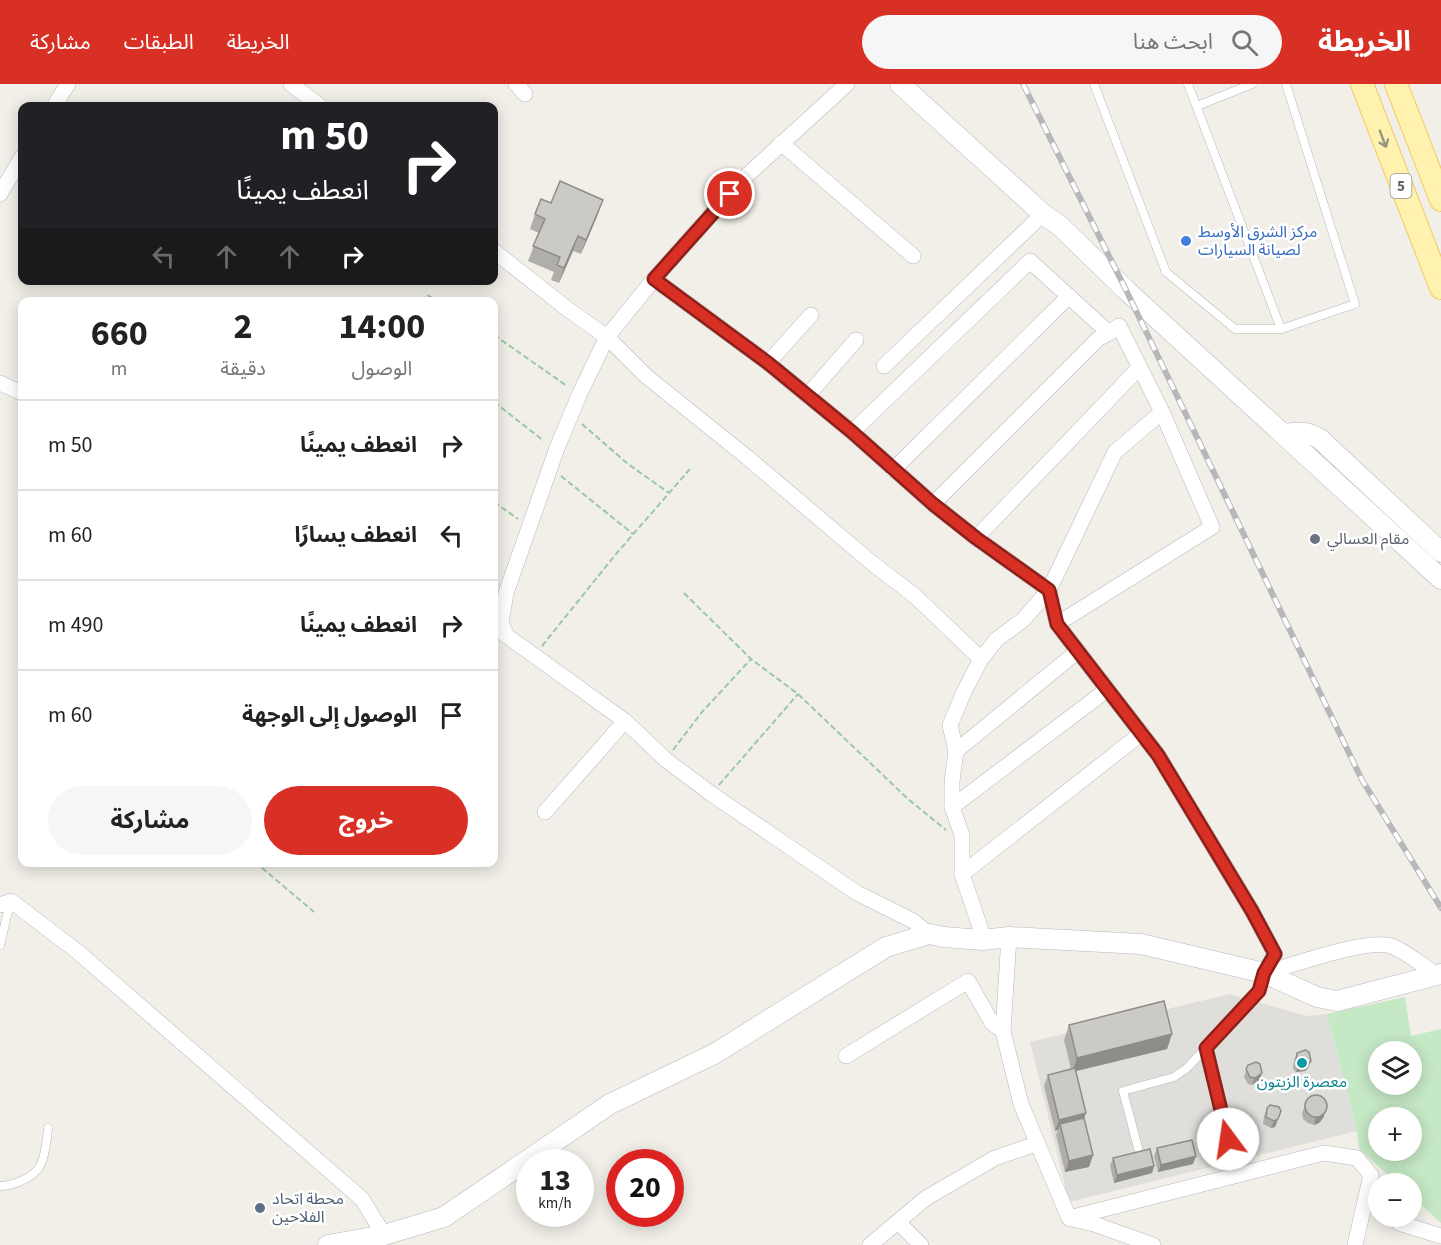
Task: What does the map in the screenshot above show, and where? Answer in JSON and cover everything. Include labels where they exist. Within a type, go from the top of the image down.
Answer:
[{"type":"main road","name":"5","points":[[1362,84],[1441,288]]},
{"type":"main road","name":"5","points":[[1396,84],[1441,201]]},
{"type":"street","points":[[57,102],[68,84]]},
{"type":"street","points":[[291,84],[315,102]]},
{"type":"street","points":[[507,636],[501,623],[506,593],[557,448],[607,337],[654,279],[743,179],[847,84]]},
{"type":"street","points":[[900,84],[1042,214],[1060,226],[1126,290],[1441,579]]},
{"type":"street","points":[[782,143],[913,256]]},
{"type":"street","points":[[0,194],[18,164]]},
{"type":"street","points":[[884,366],[1042,214]]},
{"type":"street","points":[[498,254],[607,337],[646,376],[915,596],[981,659]]},
{"type":"street","points":[[852,432],[1030,261],[1109,333]]},
{"type":"street","points":[[654,279],[768,363],[852,432],[933,504],[1049,590],[1057,624],[1158,755],[1252,911],[1275,954],[1264,973]]},
{"type":"street","points":[[893,470],[1069,296]]},
{"type":"street","points":[[768,363],[811,315]]},
{"type":"street","points":[[933,504],[1098,339],[1119,326],[1162,412],[1212,527],[1057,624]]},
{"type":"street","points":[[807,396],[856,340]]},
{"type":"street","points":[[976,538],[1139,368]]},
{"type":"street","points":[[0,383],[18,391]]},
{"type":"street","points":[[982,940],[981,930],[962,874],[962,835],[952,807],[952,781],[956,751],[950,725],[981,659],[997,639],[1023,620],[1049,590],[1115,452],[1162,412]]},
{"type":"street","points":[[1284,434],[1301,432],[1320,439],[1441,552]]},
{"type":"street","points":[[498,628],[625,721],[666,760],[712,795],[857,893],[914,921],[929,934]]},
{"type":"street","points":[[956,751],[1078,651]]},
{"type":"street","points":[[952,807],[1108,689]]},
{"type":"street","points":[[545,812],[625,721]]},
{"type":"street","points":[[962,874],[1142,733]]},
{"type":"street","points":[[5,903],[78,952],[362,1199],[384,1235]]},
{"type":"street","points":[[328,1245],[384,1235],[444,1217],[610,1104],[714,1054],[886,947],[929,934],[982,940],[1009,937],[1141,944],[1264,973],[1317,997],[1337,1001],[1439,975]]},
{"type":"street","points":[[1009,937],[1003,1031],[1021,1104],[1069,1218]]},
{"type":"street","points":[[1264,973],[1340,951],[1374,945],[1393,946],[1439,975]]},
{"type":"street","points":[[846,1056],[968,981],[992,1023],[1003,1031]]},
{"type":"street","points":[[870,1245],[926,1198],[995,1158],[1036,1144]]},
{"type":"street","points":[[1069,1218],[1324,1153],[1357,1158],[1371,1175],[1355,1245]]},
{"type":"street","points":[[1069,1218],[1094,1224],[1153,1245]]},
{"type":"street","points":[[898,1222],[921,1245]]},
{"type":"street","points":[[1412,1227],[1441,1236]]},
{"type":"lane","points":[[1094,84],[1166,272],[1235,329],[1281,329],[1354,304],[1286,84]]},
{"type":"lane","points":[[1188,84],[1281,329]]},
{"type":"lane","points":[[1197,106],[1252,84]]},
{"type":"lane","points":[[0,945],[5,903]]},
{"type":"lane","points":[[1138,1148],[1123,1091],[1174,1077],[1187,1068],[1259,991],[1264,973]]},
{"type":"lane","points":[[1206,1048],[1228,1139]]},
{"type":"lane","points":[[0,1186],[13,1186],[39,1169],[47,1145],[48,1128]]},
{"type":"path","points":[[498,338],[580,393]]},
{"type":"path","points":[[498,405],[533,433],[557,448]]},
{"type":"path","points":[[570,416],[628,464],[669,493]]},
{"type":"path","points":[[535,655],[633,534],[690,469]]},
{"type":"path","points":[[550,470],[557,473],[633,534]]},
{"type":"path","points":[[498,505],[531,527]]},
{"type":"path","points":[[684,593],[751,659],[798,694],[908,799],[945,830],[962,835]]},
{"type":"path","points":[[666,760],[702,711],[751,659]]},
{"type":"path","points":[[712,795],[723,779],[798,694]]},
{"type":"path","points":[[261,867],[314,912]]},
{"type":"shaded area","points":[[1230,994],[1307,1016],[1327,1014],[1357,1131],[1069,1202],[1030,1042]]},
{"type":"green space","points":[[1405,997],[1411,1036],[1441,1029],[1441,1223],[1422,1205],[1422,1173],[1386,1173],[1372,1161],[1422,1161],[1422,1107],[1368,1107],[1368,1157],[1359,1149],[1357,1131],[1327,1014]]},
{"type":"building","points":[[560,181],[603,200],[586,240],[578,236],[564,268],[557,265],[560,257],[533,246],[545,219],[535,214],[541,199],[551,203]]},
{"type":"building","points":[[1164,1001],[1172,1034],[1077,1058],[1069,1025]]},
{"type":"building","points":[[1305,1050],[1309,1052],[1311,1061],[1308,1064],[1299,1065],[1296,1061],[1297,1053]]},
{"type":"building","points":[[1256,1062],[1260,1064],[1262,1073],[1255,1078],[1250,1077],[1246,1069],[1248,1065]]},
{"type":"building","points":[[1075,1068],[1086,1113],[1059,1120],[1048,1075]]},
{"type":"building","points":[[1316,1095],[1326,1102],[1327,1106],[1320,1116],[1316,1117],[1306,1110],[1305,1106],[1312,1096]]},
{"type":"building","points":[[1270,1105],[1279,1107],[1281,1111],[1278,1119],[1274,1121],[1266,1117],[1267,1108]]},
{"type":"building","points":[[1084,1118],[1093,1155],[1069,1161],[1060,1124]]},
{"type":"building","points":[[1192,1140],[1196,1156],[1161,1165],[1157,1148]]},
{"type":"building","points":[[1150,1149],[1154,1166],[1117,1175],[1113,1158]]},
{"type":"railway","points":[[1023,84],[1126,290],[1362,780],[1441,908]]},
{"type":"place","name":"مركز الشرق الأوسط لصيانة السيارات","points":[[1186,241]]},
{"type":"place","name":"مقام العسالي","points":[[1315,539]]},
{"type":"place","name":"معصرة الزيتون","points":[[1302,1063]]},
{"type":"place","name":"محطة اتحاد الفلاحين","points":[[260,1208]]},
{"type":"route","points":[[730,194],[654,279],[768,363],[852,432],[933,504],[1049,590],[1057,624],[1158,755],[1252,911],[1275,954],[1264,973],[1259,991],[1206,1048],[1228,1139]]}]
